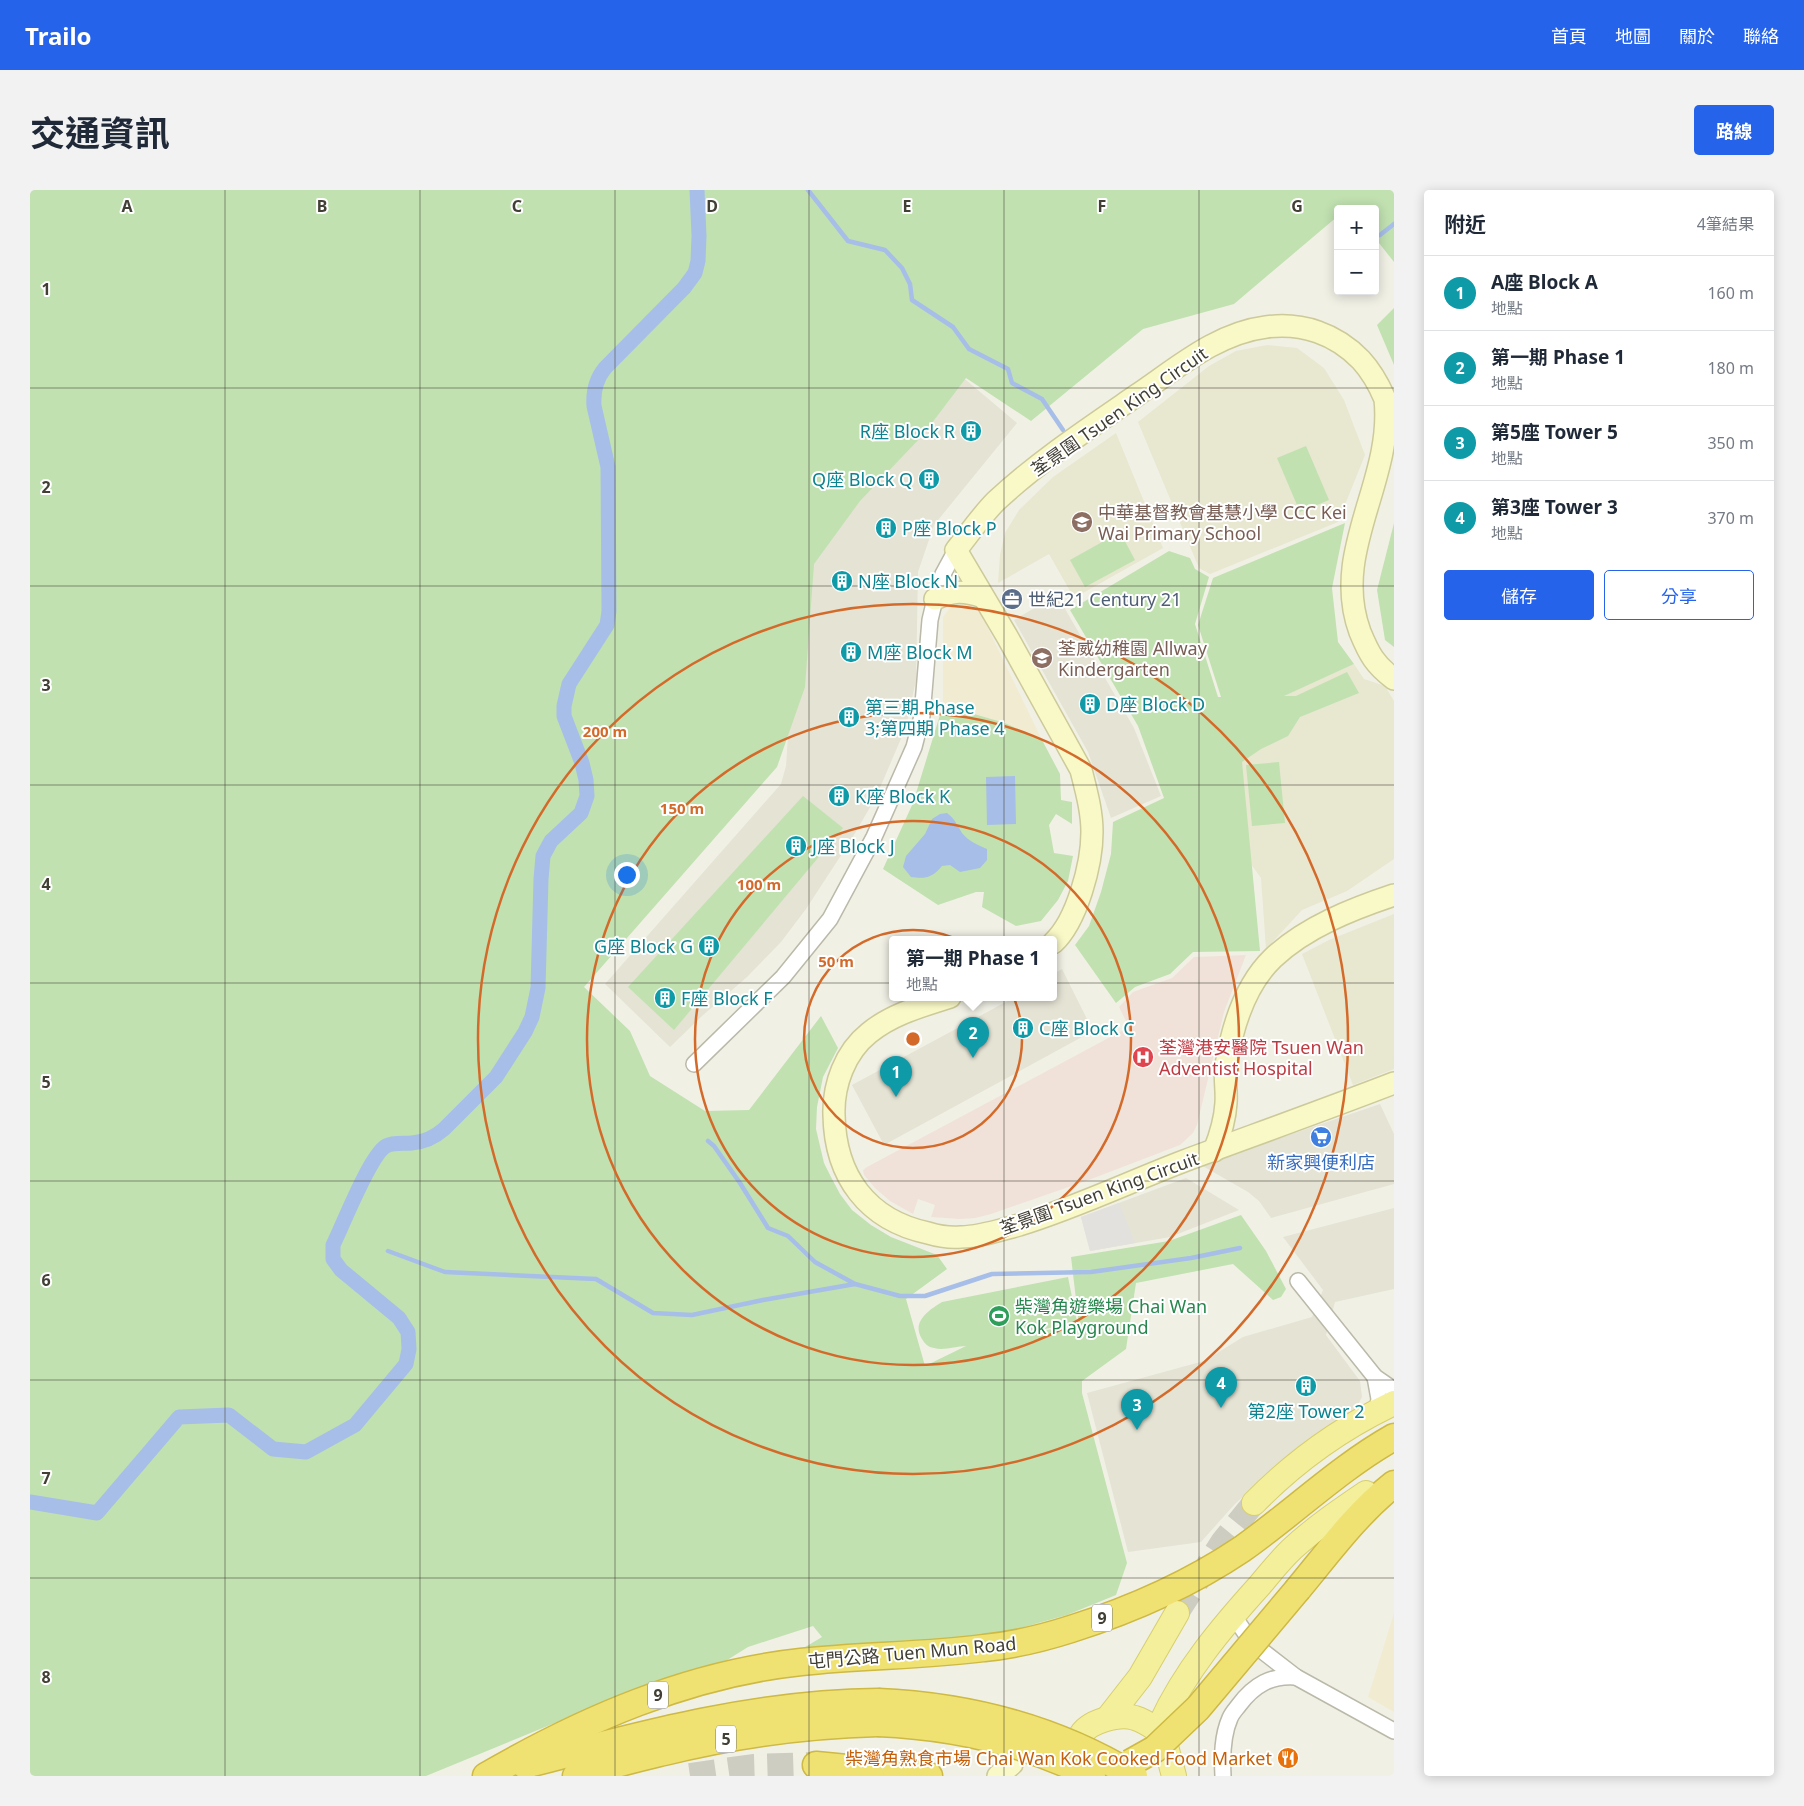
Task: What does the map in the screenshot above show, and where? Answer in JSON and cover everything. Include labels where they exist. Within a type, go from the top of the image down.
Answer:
[{"type":"highway","name":"屯門公路 Tuen Mun Road","points":[[486,1776],[584,1724],[646,1699],[710,1679],[767,1666],[801,1662],[994,1647],[1046,1636],[1120,1611],[1162,1594],[1206,1572],[1243,1548],[1358,1460],[1394,1438]]},
{"type":"highway","points":[[1132,1770],[1198,1708],[1349,1528],[1394,1484]]},
{"type":"highway","name":"5","points":[[490,1776],[624,1739],[748,1713],[820,1704],[878,1713],[928,1728],[988,1739],[1041,1754],[1085,1772]]},
{"type":"highway","name":"5","points":[[576,1776],[692,1745],[753,1733],[827,1725],[878,1713],[947,1709],[1023,1725],[1072,1743],[1132,1770]]},
{"type":"highway","points":[[816,1765],[929,1776]]},
{"type":"main road","points":[[1254,1503],[1290,1468],[1313,1450],[1345,1429],[1386,1407]]},
{"type":"main road","points":[[1085,1772],[1075,1754],[1080,1735],[1108,1718],[1124,1716],[1158,1726],[1194,1665],[1233,1615],[1292,1548],[1320,1525],[1366,1493]]},
{"type":"main road","points":[[1108,1718],[1140,1677],[1177,1613]]},
{"type":"main road","points":[[1166,1750],[1174,1776]]},
{"type":"street","name":"荃景圍 Tsuen King Circuit","points":[[956,550],[995,502],[1033,470],[1067,443],[1202,350],[1232,336],[1266,326],[1290,326],[1322,332],[1350,349],[1373,374],[1380,387],[1390,420],[1391,444],[1389,461],[1379,497],[1360,551],[1352,597],[1356,620],[1366,646],[1378,667],[1394,679]]},
{"type":"street","points":[[956,550],[1081,770],[1087,793],[1092,832],[1091,852],[1082,888],[1069,921],[1057,938]]},
{"type":"street","points":[[694,1064],[783,977],[830,919],[874,837],[914,747],[922,716],[930,620],[943,574],[956,550]]},
{"type":"street","points":[[935,598],[958,591],[984,597]]},
{"type":"street","points":[[1214,1151],[1220,1138],[1226,1103],[1225,1082],[1232,1034],[1255,981],[1272,960],[1289,944],[1322,924],[1349,911],[1394,895]]},
{"type":"street","name":"荃景圍 Tsuen King Circuit","points":[[938,1001],[904,1013],[868,1033],[847,1061],[838,1081],[834,1108],[834,1131],[840,1159],[854,1188],[868,1204],[900,1225],[918,1232],[962,1238],[998,1231],[1038,1219],[1394,1083]]},
{"type":"street","points":[[1226,1103],[1236,1121],[1254,1135]]},
{"type":"street","points":[[1298,1281],[1374,1376],[1394,1390]]},
{"type":"street","points":[[1374,1376],[1378,1399],[1386,1407]]},
{"type":"street","points":[[1233,1615],[1252,1643],[1296,1677],[1394,1731]]},
{"type":"street","points":[[1223,1776],[1224,1737],[1230,1716],[1251,1690],[1264,1682],[1276,1677],[1296,1677]]},
{"type":"shaded area","points":[[1267,345],[1297,348],[1324,368],[1344,400],[1365,455],[1338,522],[1210,574],[1199,568],[1138,422],[1209,366],[1236,351]]},
{"type":"shaded area","name":"第三期 Phase 3;第四期 Phase 4","points":[[954,370],[1017,423],[934,525],[918,572],[916,680],[906,727],[876,797],[851,840],[806,909],[781,942],[747,977],[670,1047],[605,984],[781,784],[786,766],[790,707],[788,568]]},
{"type":"shaded area","name":"中華基督教會基慧小學 CCC Kei Wai Primary School","points":[[1116,433],[1163,548],[1074,598],[1049,554],[998,583],[1000,555],[1005,533],[1019,510],[1053,477]]},
{"type":"shaded area","points":[[1057,595],[1134,728],[1161,796],[1111,818],[1088,752],[1014,620]]},
{"type":"shaded area","points":[[962,599],[981,614],[1042,740],[1005,723],[943,705],[943,617],[955,601]]},
{"type":"shaded area","points":[[1354,664],[1364,679],[1385,686],[1394,701],[1394,859],[1347,891],[1302,910],[1266,949],[1261,878],[1225,828],[1229,720]]},
{"type":"shaded area","points":[[1394,914],[1394,1069],[1353,1085],[1302,954],[1329,940]]},
{"type":"shaded area","name":"荃灣港安醫院 Tsuen Wan Adventist Hospital","points":[[1246,955],[1224,1012],[1197,1125],[1193,1133],[1180,1145],[1086,1181],[975,1218],[931,1217],[935,1205],[918,1199],[913,1214],[890,1201],[864,1175],[863,1170],[867,1167],[1129,1027],[1119,1007],[1133,992],[1172,978],[1194,957]]},
{"type":"shaded area","points":[[1062,969],[1093,1031],[884,1145],[852,1085],[1008,1001],[1057,1001],[1057,972]]},
{"type":"shaded area","points":[[1380,1104],[1394,1134],[1394,1184],[1271,1218],[1259,1201],[1248,1192],[1201,1165]]},
{"type":"shaded area","points":[[1186,1178],[1239,1210],[1170,1237],[1090,1251],[1081,1217]]},
{"type":"shaded area","points":[[1119,1203],[1135,1243],[1090,1251],[1081,1217]]},
{"type":"shaded area","points":[[1394,1208],[1394,1289],[1335,1302],[1326,1335],[1360,1381],[1362,1397],[1354,1412],[1313,1436],[1269,1472],[1234,1505],[1201,1542],[1128,1552],[1087,1393],[1204,1361],[1243,1337],[1312,1317],[1323,1290],[1283,1237]]},
{"type":"shaded area","points":[[1394,1613],[1394,1712],[1368,1697]]},
{"type":"green space","points":[[30,190],[1394,190],[1394,262],[1379,243],[1379,205],[1334,205],[1334,219],[1234,304],[1143,329],[1031,421],[966,378],[922,436],[860,501],[814,564],[805,687],[777,767],[584,987],[630,1031],[650,1076],[705,1111],[749,1110],[821,1016],[838,1048],[823,1077],[817,1107],[816,1129],[824,1163],[840,1194],[852,1210],[871,1225],[891,1237],[937,1255],[947,1269],[906,1299],[925,1366],[966,1346],[938,1349],[928,1346],[922,1339],[919,1333],[920,1322],[927,1313],[942,1302],[1068,1277],[1077,1322],[1022,1334],[1079,1325],[1071,1257],[1169,1241],[1241,1215],[1266,1251],[1286,1289],[1281,1297],[1273,1300],[1233,1264],[1136,1283],[1126,1349],[1082,1381],[1082,1393],[1127,1563],[1116,1595],[1067,1615],[999,1634],[797,1652],[822,1637],[813,1626],[748,1647],[724,1662],[640,1688],[426,1776],[30,1776]]},
{"type":"green space","points":[[1394,308],[1394,365],[1377,325]]},
{"type":"green space","points":[[1306,446],[1329,500],[1300,512],[1277,458]]},
{"type":"green space","points":[[1345,523],[1332,588],[1338,642],[1354,664],[1284,696],[1296,696],[1347,672],[1359,693],[1300,717],[1288,736],[1261,749],[1242,762],[1260,951],[1193,952],[1170,974],[1135,987],[1116,1003],[1075,945],[1089,926],[1101,892],[1111,854],[1113,822],[1164,798],[1138,726],[1070,610],[1169,551],[1190,558],[1195,569],[1209,577],[1195,624],[1218,697],[1221,697],[1198,625],[1213,578]]},
{"type":"green space","points":[[1394,523],[1394,647],[1385,640],[1377,590]]},
{"type":"green space","points":[[1120,532],[1135,560],[1085,587],[1070,560]]},
{"type":"green space","points":[[943,705],[1005,723],[1042,740],[1060,774],[1061,800],[1072,802],[1072,824],[1056,814],[1049,825],[1054,853],[1073,856],[1068,881],[1058,900],[1041,921],[1016,926],[982,907],[984,892],[976,892],[938,905],[883,869],[913,803]]},
{"type":"green space","points":[[1279,762],[1285,823],[1252,826],[1246,765]]},
{"type":"green space","points":[[803,796],[843,828],[674,1030],[628,987]]},
{"type":"water","points":[[1015,776],[1016,824],[987,825],[986,777]]},
{"type":"water","points":[[947,813],[967,838],[987,849],[987,860],[980,868],[960,872],[950,865],[942,866],[928,877],[911,877],[903,867],[906,856],[925,834],[932,819],[940,814]]},
{"type":"waterway","points":[[30,1502],[97,1513],[179,1417],[229,1415],[273,1449],[306,1452],[355,1425],[406,1364],[409,1349],[408,1332],[399,1318],[341,1270],[333,1259],[333,1245],[357,1191],[372,1162],[380,1152],[389,1145],[425,1140],[444,1129],[496,1077],[525,1032],[532,1017],[538,988],[543,856],[551,841],[581,813],[587,796],[582,763],[564,716],[564,706],[569,684],[607,625],[609,611],[608,467],[594,406],[594,396],[597,381],[605,368],[684,288],[695,273],[698,261],[699,236],[697,190]]},
{"type":"waterway","points":[[808,190],[848,241],[885,250],[902,268],[910,284],[912,300],[953,327],[969,349],[1008,369],[1012,383],[1042,399],[1063,430]]},
{"type":"waterway","points":[[1380,235],[1394,224]]},
{"type":"waterway","points":[[708,1141],[714,1146],[740,1183],[768,1228],[788,1236],[815,1262],[855,1284],[900,1296],[925,1296],[992,1274],[1091,1272],[1191,1258],[1240,1248]]},
{"type":"waterway","points":[[388,1251],[445,1272],[596,1279],[653,1313],[692,1315],[855,1284]]},
{"type":"tunnel","points":[[1177,1613],[1223,1541],[1254,1503]]},
{"type":"tunnel","points":[[690,1776],[753,1767],[816,1765]]},
{"type":"place","name":"R座 Block R","points":[[971,431]]},
{"type":"place","name":"Q座 Block Q","points":[[929,479]]},
{"type":"place","name":"中華基督教會基慧小學 CCC Kei Wai Primary School","points":[[1082,522]]},
{"type":"place","name":"P座 Block P","points":[[886,528]]},
{"type":"place","name":"N座 Block N","points":[[842,581]]},
{"type":"place","name":"世紀21 Century 21","points":[[1012,599]]},
{"type":"place","name":"M座 Block M","points":[[851,652]]},
{"type":"place","name":"荃威幼稚園 Allway Kindergarten","points":[[1042,658]]},
{"type":"place","name":"D座 Block D","points":[[1090,704]]},
{"type":"place","name":"第三期 Phase 3;第四期 Phase 4","points":[[849,717]]},
{"type":"place","name":"K座 Block K","points":[[839,796]]},
{"type":"place","name":"J座 Block J","points":[[796,846]]},
{"type":"place","name":"G座 Block G","points":[[709,946]]},
{"type":"place","name":"F座 Block F","points":[[665,998]]},
{"type":"place","name":"C座 Block C","points":[[1023,1028]]},
{"type":"place","name":"荃灣港安醫院 Tsuen Wan Adventist Hospital","points":[[1143,1057]]},
{"type":"place","name":"第一期 Phase 1","points":[[973,1058]]},
{"type":"place","name":"A座 Block A","points":[[896,1097]]},
{"type":"place","name":"新家興便利店","points":[[1321,1137]]},
{"type":"place","name":"柴灣角遊樂場 Chai Wan Kok Playground","points":[[999,1316]]},
{"type":"place","name":"第2座 Tower 2","points":[[1306,1386]]},
{"type":"place","name":"第3座 Tower 3","points":[[1221,1408]]},
{"type":"place","name":"第5座 Tower 5","points":[[1137,1430]]},
{"type":"place","name":"柴灣角熟食市場 Chai Wan Kok Cooked Food Market","points":[[1288,1758]]}]
